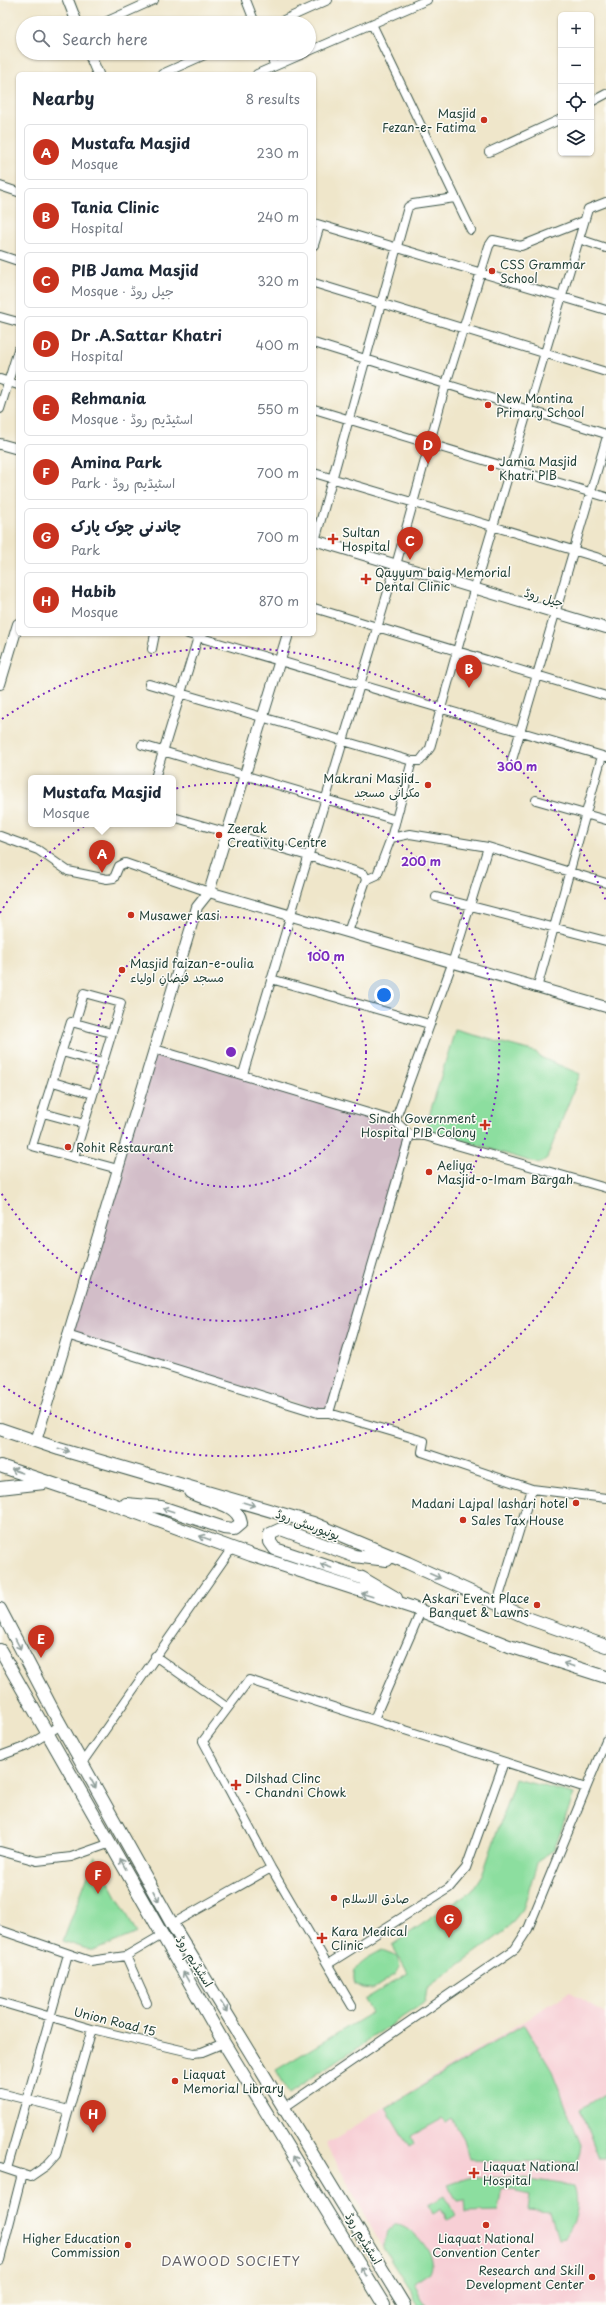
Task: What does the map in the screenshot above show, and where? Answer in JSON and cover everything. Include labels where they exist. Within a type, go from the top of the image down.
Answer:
[{"type":"main road","name":"یونیورسٹی روڈ","points":[[0,1429],[313,1524],[408,1563],[530,1619],[606,1646]]},
{"type":"main road","points":[[0,1466],[107,1502],[232,1548],[366,1594],[416,1609],[509,1646],[606,1677]]},
{"type":"main road","points":[[107,1502],[161,1507],[224,1528],[234,1529],[241,1523],[240,1515],[235,1509],[199,1498],[171,1481]]},
{"type":"main road","points":[[0,1488],[49,1483]]},
{"type":"main road","points":[[408,1563],[354,1556],[281,1529],[270,1534],[270,1542],[275,1548],[362,1578],[416,1609]]},
{"type":"main road","name":"اسٹیڈیم روڈ","points":[[0,1609],[61,1725],[172,1924],[285,2107],[404,2305]]},
{"type":"main road","name":"اسٹیڈیم روڈ","points":[[0,1650],[224,2043],[384,2305]]},
{"type":"main road","points":[[346,2242],[361,2233]]},
{"type":"street","points":[[68,0],[74,16]]},
{"type":"street","points":[[119,16],[154,0]]},
{"type":"street","points":[[246,0],[252,16]]},
{"type":"street","points":[[293,16],[328,0]]},
{"type":"street","points":[[316,48],[427,0]]},
{"type":"street","points":[[372,24],[471,230]]},
{"type":"street","points":[[92,60],[97,72]]},
{"type":"street","points":[[166,72],[193,60]]},
{"type":"street","points":[[272,60],[275,66]]},
{"type":"street","points":[[262,72],[289,60]]},
{"type":"street","points":[[594,100],[606,94]]},
{"type":"street","points":[[489,152],[558,119]]},
{"type":"street","points":[[0,186],[16,191]]},
{"type":"street","points":[[316,534],[396,248],[410,205],[455,198]]},
{"type":"street","points":[[149,684],[412,761],[420,761],[430,748],[474,590],[584,221],[588,209],[606,202]]},
{"type":"street","points":[[243,1074],[396,565],[412,502],[446,384],[489,246],[493,240],[521,246],[584,221]]},
{"type":"street","points":[[317,224],[606,310]]},
{"type":"street","points":[[579,239],[606,248]]},
{"type":"street","points":[[0,255],[16,260]]},
{"type":"street","points":[[316,284],[606,372]]},
{"type":"street","points":[[0,317],[16,321]]},
{"type":"street","points":[[316,344],[527,411],[606,434]]},
{"type":"street","points":[[0,410],[4,381],[16,354]]},
{"type":"street","points":[[4,381],[16,384]]},
{"type":"street","points":[[316,410],[606,497]]},
{"type":"street","points":[[512,760],[606,440]]},
{"type":"street","points":[[0,444],[16,448]]},
{"type":"street","points":[[316,475],[606,560]]},
{"type":"street","name":"جیل روڈ","points":[[316,542],[474,590],[606,628]]},
{"type":"street","points":[[316,609],[606,696]]},
{"type":"street","points":[[0,684],[16,631]]},
{"type":"street","points":[[152,649],[155,636]]},
{"type":"street","points":[[156,775],[198,636],[604,757],[586,814],[556,927],[537,988]]},
{"type":"street","points":[[36,1441],[197,907],[209,892],[287,636]]},
{"type":"street","points":[[142,745],[396,820]]},
{"type":"street","points":[[366,880],[376,875],[391,838],[412,761]]},
{"type":"street","points":[[536,800],[606,820]]},
{"type":"street","points":[[176,818],[308,856],[364,874],[366,880],[348,932]]},
{"type":"street","points":[[391,838],[410,834],[488,847],[606,883]]},
{"type":"street","points":[[0,836],[38,850],[68,871],[107,879],[114,878],[119,866],[125,863],[209,892],[291,915],[452,964],[606,1007]]},
{"type":"street","points":[[395,1121],[452,964],[488,847]]},
{"type":"street","points":[[436,897],[469,907],[556,927],[606,941]]},
{"type":"street","points":[[271,979],[429,1024]]},
{"type":"street","points":[[74,1023],[84,993],[122,1003],[111,1033],[74,1157]]},
{"type":"street","points":[[111,1033],[71,1022],[32,1146],[118,1169]]},
{"type":"street","points":[[155,1049],[243,1074],[395,1121],[410,1136],[425,1136],[606,1188]]},
{"type":"street","points":[[62,1052],[102,1063]]},
{"type":"street","points":[[53,1082],[93,1094]]},
{"type":"street","points":[[43,1113],[84,1124]]},
{"type":"street","points":[[329,1413],[410,1136]]},
{"type":"street","points":[[67,1335],[318,1413],[329,1413],[424,1441],[422,1452],[532,1489],[606,1498]]},
{"type":"street","points":[[497,1603],[532,1489]]},
{"type":"street","points":[[82,1763],[155,1656],[232,1548]]},
{"type":"street","points":[[374,1719],[416,1609]]},
{"type":"street","points":[[155,1656],[228,1708]]},
{"type":"street","points":[[352,2006],[271,1868],[202,1741],[249,1680],[586,1788]]},
{"type":"street","points":[[0,1756],[27,1746],[61,1725]]},
{"type":"street","points":[[285,2107],[515,1949],[528,1928],[606,1740]]},
{"type":"street","points":[[328,1964],[449,1888],[466,1868],[504,1762]]},
{"type":"street","points":[[0,1851],[37,1861],[71,1857],[111,1843]]},
{"type":"street","points":[[172,1924],[271,1868]]},
{"type":"street","points":[[0,1930],[90,1961],[126,1956],[162,1935]]},
{"type":"street","points":[[68,1954],[27,2100],[3,2168],[30,2177],[46,2166],[56,2156],[92,2029]]},
{"type":"street","points":[[126,1956],[147,2003]]},
{"type":"street","name":"Union Road 15","points":[[0,2002],[92,2029],[194,2053],[202,2052],[224,2043]]},
{"type":"street","points":[[0,2093],[69,2110]]},
{"type":"street","points":[[0,2260],[22,2174]]},
{"type":"shaded area","points":[[155,1049],[395,1121],[410,1135],[329,1413],[67,1335]]},
{"type":"shaded area","name":"Liaquat National Hospital","points":[[570,1992],[606,2013],[606,2305],[419,2305],[383,2248],[326,2144]]},
{"type":"green space","points":[[455,1030],[536,1052],[540,1057],[580,1074],[547,1158],[539,1164],[425,1129]]},
{"type":"green space","points":[[515,1779],[574,1794],[554,1850],[538,1860],[523,1909],[505,1931],[427,1988],[425,2002],[289,2093],[276,2070],[371,2013],[364,2000],[408,1973],[392,1945],[472,1890],[483,1873]]},
{"type":"green space","points":[[95,1856],[137,1933],[93,1951],[63,1941]]},
{"type":"green space","points":[[382,1950],[398,1956],[400,1967],[396,1974],[373,1989],[363,1988],[355,1984],[354,1977],[357,1967],[366,1959]]},
{"type":"green space","points":[[524,2024],[552,2071],[581,2145],[578,2163],[469,2160],[464,2139],[452,2119],[446,2123],[442,2119],[411,2136],[414,2144],[409,2147],[386,2108]]},
{"type":"green space","points":[[606,2093],[606,2159],[599,2159],[580,2109]]},
{"type":"green space","points":[[472,2177],[523,2178],[574,2186],[577,2199],[574,2219],[564,2237],[558,2238],[550,2212],[528,2210],[530,2195],[516,2192],[516,2190],[502,2188],[498,2211],[466,2212],[465,2200],[457,2201],[448,2185]]},
{"type":"green space","points":[[445,2196],[455,2215],[447,2220],[441,2209],[433,2214],[428,2205]]},
{"type":"green space","points":[[396,2224],[407,2228],[418,2237],[427,2249],[432,2260],[430,2272],[414,2283],[426,2305],[419,2305],[383,2248],[387,2232]]},
{"type":"place","name":"Masjid Fezan-e- Fatima","points":[[484,120]]},
{"type":"place","name":"CSS Grammar School","points":[[492,271]]},
{"type":"place","name":"New Montina Primary School","points":[[488,405]]},
{"type":"place","name":"Dr .A.Sattar Khatri","points":[[428,464]]},
{"type":"place","name":"Jamia Masjid Khatri PIB","points":[[491,468]]},
{"type":"place","name":"Sultan Hospital","points":[[333,539]]},
{"type":"place","name":"PIB Jama Masjid","points":[[410,560]]},
{"type":"place","name":"Qayyum baig Memorial Dental Clinic","points":[[366,579]]},
{"type":"place","name":"Tania Clinic","points":[[469,688]]},
{"type":"place","name":"Makrani Masjid۔ مکرانی مسجد","points":[[428,785]]},
{"type":"place","name":"Zeerak Creativity Centre","points":[[219,835]]},
{"type":"place","name":"Mustafa Masjid","points":[[102,873]]},
{"type":"place","name":"Musawer kasi","points":[[131,915]]},
{"type":"place","name":"Masjid faizan-e-oulia مسجد فیضانِ اولیاء","points":[[122,970]]},
{"type":"place","name":"Sindh Government Hospital PIB Colony","points":[[485,1125]]},
{"type":"place","name":"Rohit Restaurant","points":[[68,1147]]},
{"type":"place","name":"Aeliya Masjid-o-Imam Bargah","points":[[429,1172]]},
{"type":"place","name":"Madani Lajpal lashari hotel","points":[[576,1503]]},
{"type":"place","name":"Sales Tax House","points":[[463,1520]]},
{"type":"place","name":"Askari Event Place Banquet & Lawns","points":[[537,1605]]},
{"type":"place","name":"Rehmania","points":[[41,1658]]},
{"type":"place","name":"Dilshad Clinc - Chandni Chowk","points":[[236,1785]]},
{"type":"place","name":"Amina Park","points":[[98,1894]]},
{"type":"place","name":"صادق الاسلام","points":[[334,1898]]},
{"type":"place","name":"Kara Medical Clinic","points":[[322,1938]]},
{"type":"place","name":"چاندنی چوک پارک","points":[[449,1938]]},
{"type":"place","name":"Liaquat Memorial Library","points":[[175,2081]]},
{"type":"place","name":"Habib","points":[[93,2133]]},
{"type":"place","name":"Liaquat National Hospital","points":[[474,2173]]},
{"type":"place","name":"Liaquat National Convention Center","points":[[486,2225]]},
{"type":"place","name":"Higher Education Commission","points":[[128,2245]]},
{"type":"place","name":"Research and Skill Development Center","points":[[592,2277]]},
{"type":"district","name":"DAWOOD SOCIETY","points":[[231,2260]]}]
